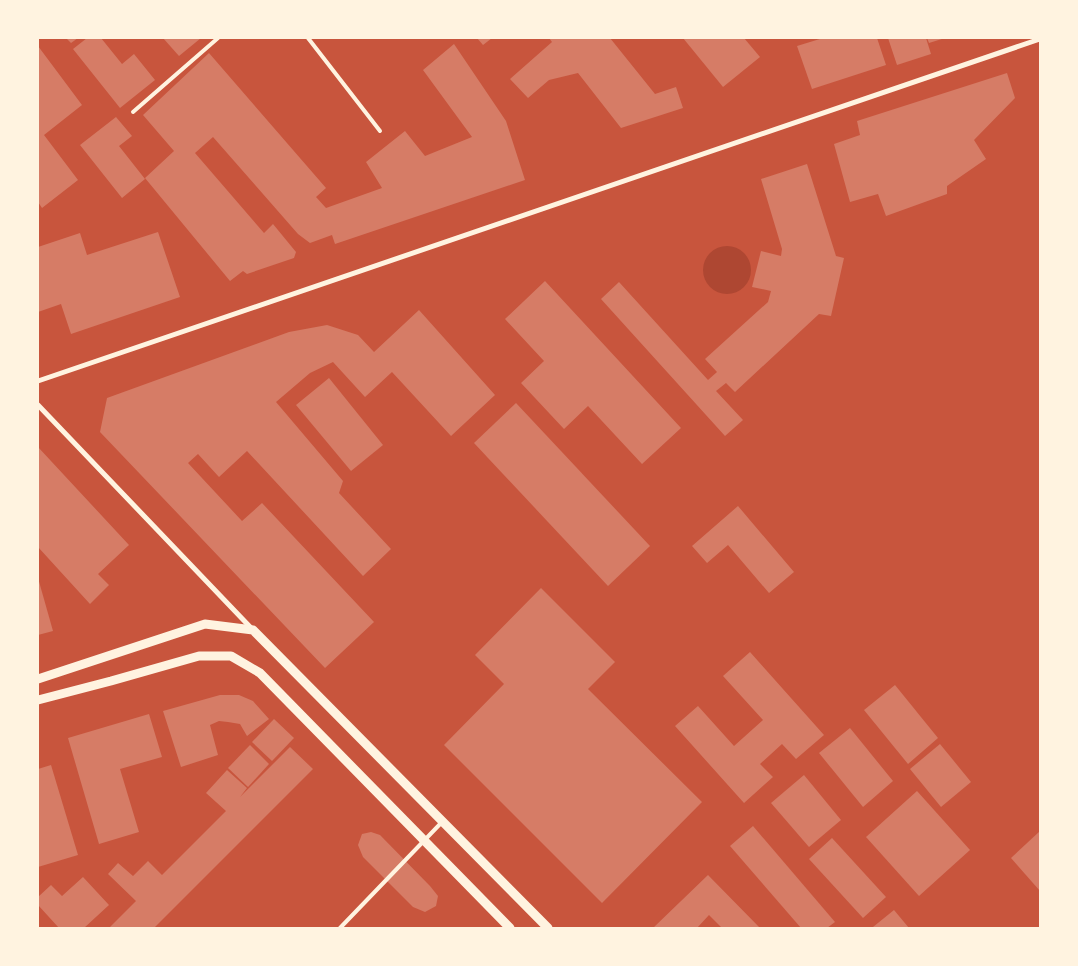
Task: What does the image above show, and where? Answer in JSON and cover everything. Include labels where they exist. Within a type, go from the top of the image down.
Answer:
[{"type":"street","points":[[38,381],[1040,39]]},
{"type":"street","points":[[38,405],[253,630],[548,928]]},
{"type":"street","points":[[38,679],[205,624],[253,630]]},
{"type":"street","points":[[38,700],[111,682],[199,656],[231,656],[260,673],[510,928]]},
{"type":"lane","points":[[132,112],[218,38]]},
{"type":"lane","points":[[308,38],[380,131]]},
{"type":"lane","points":[[340,928],[442,822]]},
{"type":"shaded area","points":[[722,246],[732,246],[744,253],[751,265],[751,275],[744,287],[732,294],[722,294],[714,290],[707,283],[703,275],[703,265],[707,257],[714,250]]},
{"type":"building","points":[[66,38],[78,38],[71,43]]},
{"type":"building","points":[[87,38],[101,38],[122,64],[134,54],[155,80],[120,108],[73,49]]},
{"type":"building","points":[[163,38],[201,38],[179,56]]},
{"type":"building","points":[[477,38],[492,38],[483,45]]},
{"type":"building","points":[[549,38],[610,38],[655,94],[676,87],[683,108],[621,128],[578,73],[549,80],[528,98],[510,79],[552,42]]},
{"type":"building","points":[[683,38],[744,38],[760,57],[723,87]]},
{"type":"building","points":[[823,38],[877,38],[886,65],[812,89],[797,46]]},
{"type":"building","points":[[888,38],[926,38],[931,54],[897,65]]},
{"type":"building","points":[[927,38],[945,38],[929,43]]},
{"type":"building","points":[[454,44],[506,121],[525,180],[335,244],[332,235],[310,243],[298,234],[213,137],[195,153],[264,233],[273,224],[296,252],[294,258],[247,274],[243,271],[230,281],[145,178],[174,151],[143,115],[209,53],[326,188],[316,197],[326,208],[382,188],[366,162],[405,131],[425,156],[472,137],[423,70]]},
{"type":"building","points":[[38,46],[82,105],[44,135],[78,180],[42,208],[38,202]]},
{"type":"building","points":[[1007,73],[1015,98],[974,140],[986,159],[947,186],[947,194],[886,216],[878,194],[850,202],[834,144],[860,135],[857,121]]},
{"type":"building","points":[[116,117],[132,136],[119,146],[145,179],[122,198],[80,145]]},
{"type":"building","points":[[807,164],[836,256],[844,258],[831,316],[819,314],[735,392],[726,383],[716,391],[743,420],[725,436],[601,299],[619,282],[708,380],[717,372],[705,359],[768,302],[771,291],[752,287],[761,251],[781,256],[782,249],[761,179]]},
{"type":"building","points":[[158,232],[180,297],[71,334],[61,304],[38,312],[38,247],[80,233],[87,255]]},
{"type":"building","points":[[545,281],[681,428],[642,464],[588,406],[564,429],[521,383],[544,361],[505,319]]},
{"type":"building","points":[[419,310],[495,395],[451,436],[392,372],[365,397],[333,362],[310,373],[276,402],[343,481],[339,493],[391,549],[363,576],[247,451],[219,477],[198,454],[188,463],[242,521],[262,503],[374,622],[325,668],[100,432],[107,398],[289,332],[327,325],[358,335],[374,352]]},
{"type":"building","points":[[329,378],[383,445],[351,471],[296,405]]},
{"type":"building","points":[[516,403],[650,546],[608,586],[474,443]]},
{"type":"building","points":[[38,447],[129,545],[98,574],[109,585],[90,604],[38,547]]},
{"type":"building","points":[[738,506],[794,572],[769,593],[728,545],[707,563],[692,546]]},
{"type":"building","points":[[38,578],[53,631],[38,635]]},
{"type":"building","points":[[541,588],[615,662],[588,689],[702,802],[602,903],[444,745],[504,684],[475,655]]},
{"type":"building","points":[[750,652],[824,735],[796,759],[782,744],[760,764],[773,777],[744,803],[675,726],[698,706],[734,746],[763,720],[723,676]]},
{"type":"building","points":[[895,685],[938,738],[908,764],[864,710]]},
{"type":"building","points":[[220,695],[239,695],[253,701],[269,719],[247,736],[240,724],[219,721],[210,725],[218,755],[181,767],[163,711]]},
{"type":"building","points":[[149,714],[162,757],[120,769],[139,832],[99,844],[68,738]]},
{"type":"building","points":[[274,719],[294,738],[272,761],[252,742]]},
{"type":"building","points":[[850,728],[893,781],[863,807],[819,753]]},
{"type":"building","points":[[940,744],[971,782],[941,807],[910,769]]},
{"type":"building","points":[[250,745],[269,764],[248,787],[228,768]]},
{"type":"building","points":[[290,747],[313,769],[154,928],[109,928],[136,901],[108,874],[118,863],[133,876],[148,861],[162,875],[226,811],[206,793],[227,770],[247,788],[240,797]]},
{"type":"building","points":[[51,765],[78,855],[38,867],[38,769]]},
{"type":"building","points":[[804,775],[841,820],[809,847],[771,803]]},
{"type":"building","points":[[917,791],[970,850],[919,896],[866,837]]},
{"type":"building","points":[[753,826],[835,922],[827,928],[801,928],[730,846]]},
{"type":"building","points":[[1040,831],[1040,891],[1011,858]]},
{"type":"building","points":[[371,832],[380,835],[430,886],[438,896],[436,906],[425,912],[413,907],[363,857],[358,845],[362,834]]},
{"type":"building","points":[[832,838],[886,897],[863,918],[809,859]]},
{"type":"building","points":[[708,875],[760,928],[722,928],[709,915],[697,928],[653,928]]},
{"type":"building","points":[[83,877],[109,905],[84,928],[59,928],[38,905],[38,897],[51,885],[62,896]]},
{"type":"building","points":[[894,910],[909,928],[873,927]]}]
